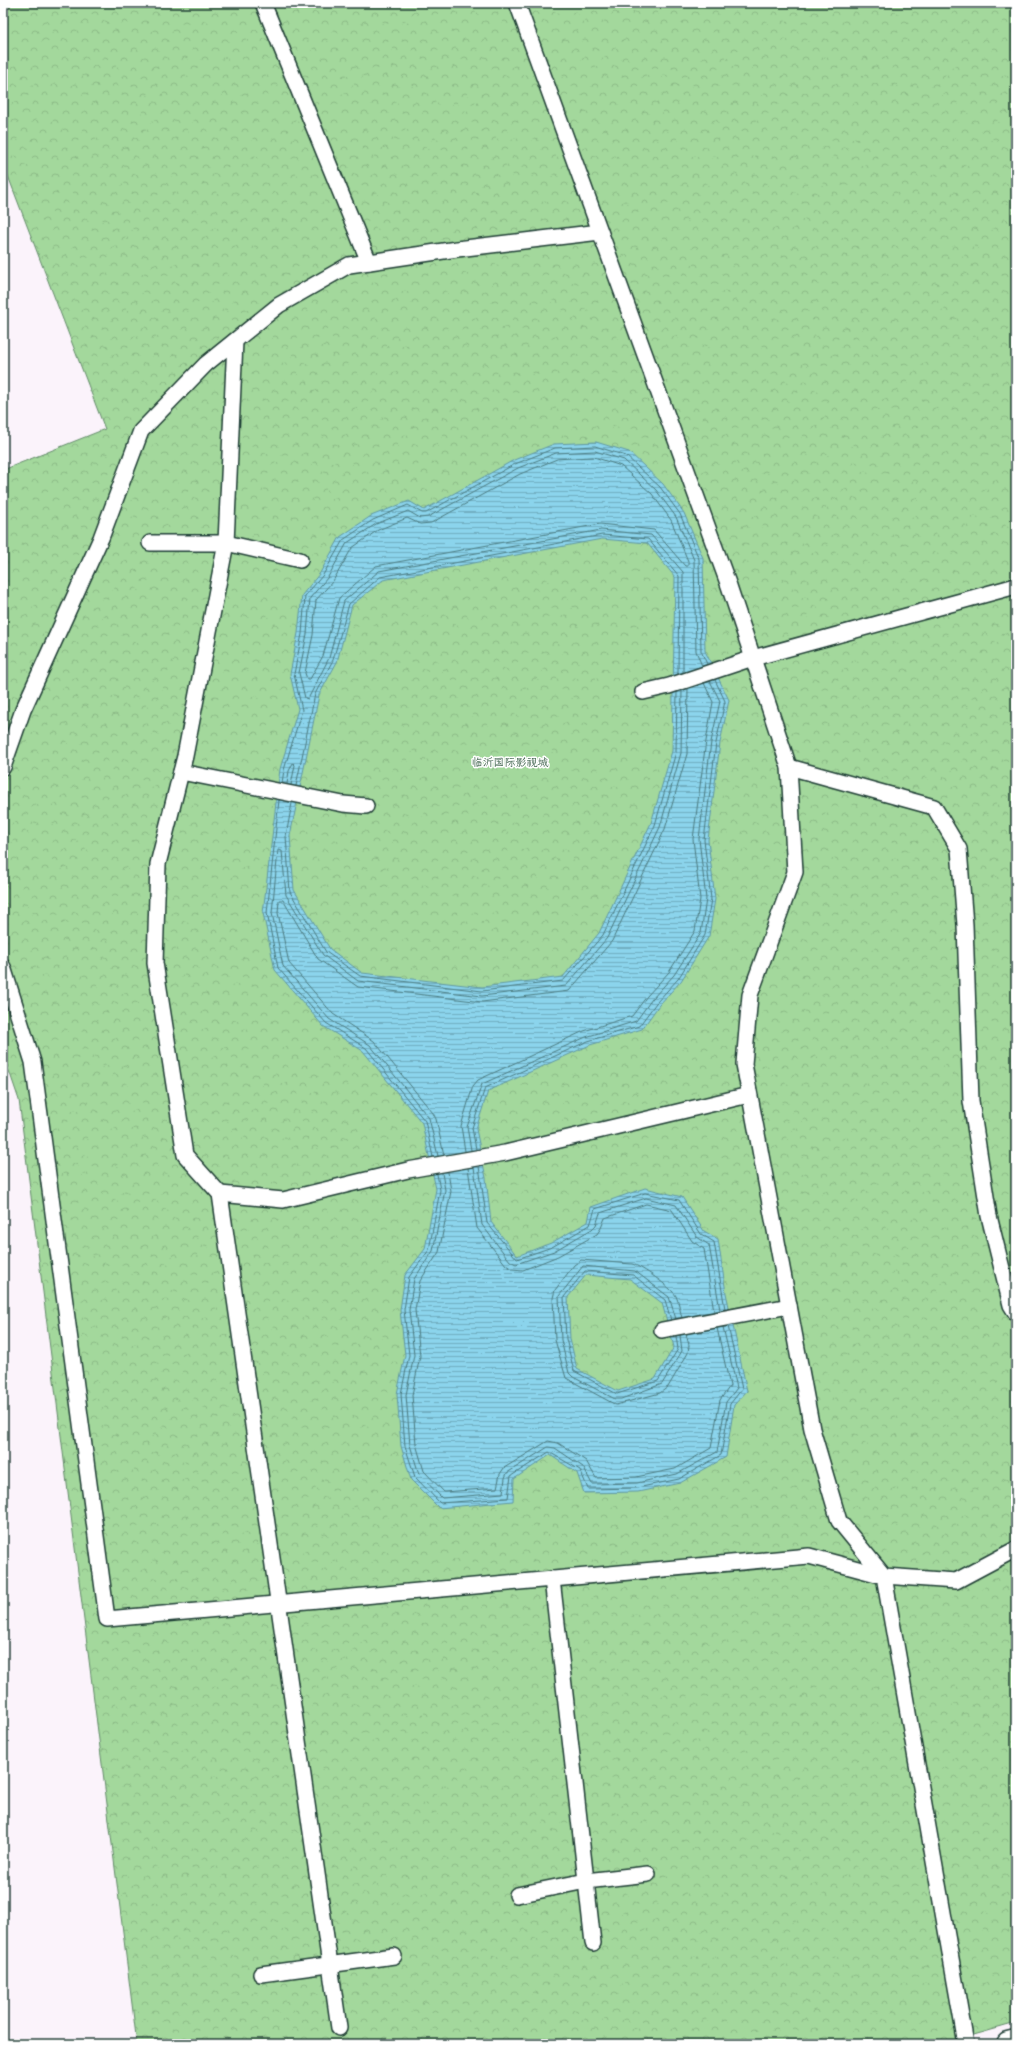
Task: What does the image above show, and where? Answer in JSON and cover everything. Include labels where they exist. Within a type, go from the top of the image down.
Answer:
[{"type":"street","points":[[1008,2044],[1016,2042]]},
{"type":"lane","points":[[263,3],[369,262]]},
{"type":"lane","points":[[517,3],[724,571],[789,767],[795,872],[750,995],[744,1064],[812,1429],[839,1521],[884,1576],[966,2044]]},
{"type":"lane","points":[[3,767],[23,710],[101,538],[141,431],[206,364],[279,305],[349,265],[457,248],[600,232]]},
{"type":"lane","points":[[236,341],[226,543],[181,772],[158,864],[155,963],[185,1155],[220,1194],[280,1604],[339,2028]]},
{"type":"lane","points":[[150,543],[226,543],[300,560]]},
{"type":"lane","points":[[643,692],[669,686],[753,658],[1016,586]]},
{"type":"lane","points":[[789,767],[934,807],[959,849],[965,926],[971,1101],[989,1216],[1011,1305],[1016,1313]]},
{"type":"lane","points":[[181,772],[343,804],[366,806]]},
{"type":"lane","points":[[3,967],[33,1062],[107,1619],[809,1556],[884,1576],[956,1581],[1016,1549]]},
{"type":"lane","points":[[220,1194],[283,1200],[408,1170],[505,1153],[749,1094]]},
{"type":"lane","points":[[662,1330],[789,1306]]},
{"type":"lane","points":[[552,1580],[593,1943]]},
{"type":"lane","points":[[516,1895],[586,1881],[648,1874]]},
{"type":"lane","points":[[261,1974],[394,1956]]},
{"type":"green space","name":"临沂国际影视城","points":[[3,3],[1016,3],[1016,2023],[942,2044],[137,2044],[19,1100],[3,1053],[3,470],[105,429],[3,163]]},
{"type":"water","points":[[596,442],[629,452],[663,484],[684,513],[703,558],[705,651],[729,700],[720,743],[708,840],[715,899],[709,936],[681,981],[659,1005],[642,1029],[590,1045],[488,1091],[476,1129],[486,1178],[491,1222],[517,1256],[551,1243],[588,1222],[591,1207],[645,1188],[682,1197],[704,1231],[718,1239],[726,1293],[747,1391],[734,1405],[726,1457],[680,1483],[638,1492],[584,1493],[577,1473],[550,1455],[514,1479],[513,1501],[439,1508],[411,1480],[401,1446],[397,1394],[405,1355],[400,1310],[405,1275],[425,1249],[436,1189],[422,1123],[363,1051],[323,1026],[275,970],[263,913],[280,769],[298,709],[290,674],[298,633],[302,595],[320,573],[340,537],[371,516],[409,501],[424,510],[514,460],[554,444]],"holes":[[[602,539],[647,543],[675,577],[672,751],[651,823],[599,933],[563,977],[482,987],[362,973],[330,949],[294,890],[290,836],[319,695],[337,662],[352,605],[383,580]],[[586,1275],[630,1279],[662,1303],[674,1347],[655,1379],[618,1391],[577,1369],[570,1339],[568,1297]]]}]
